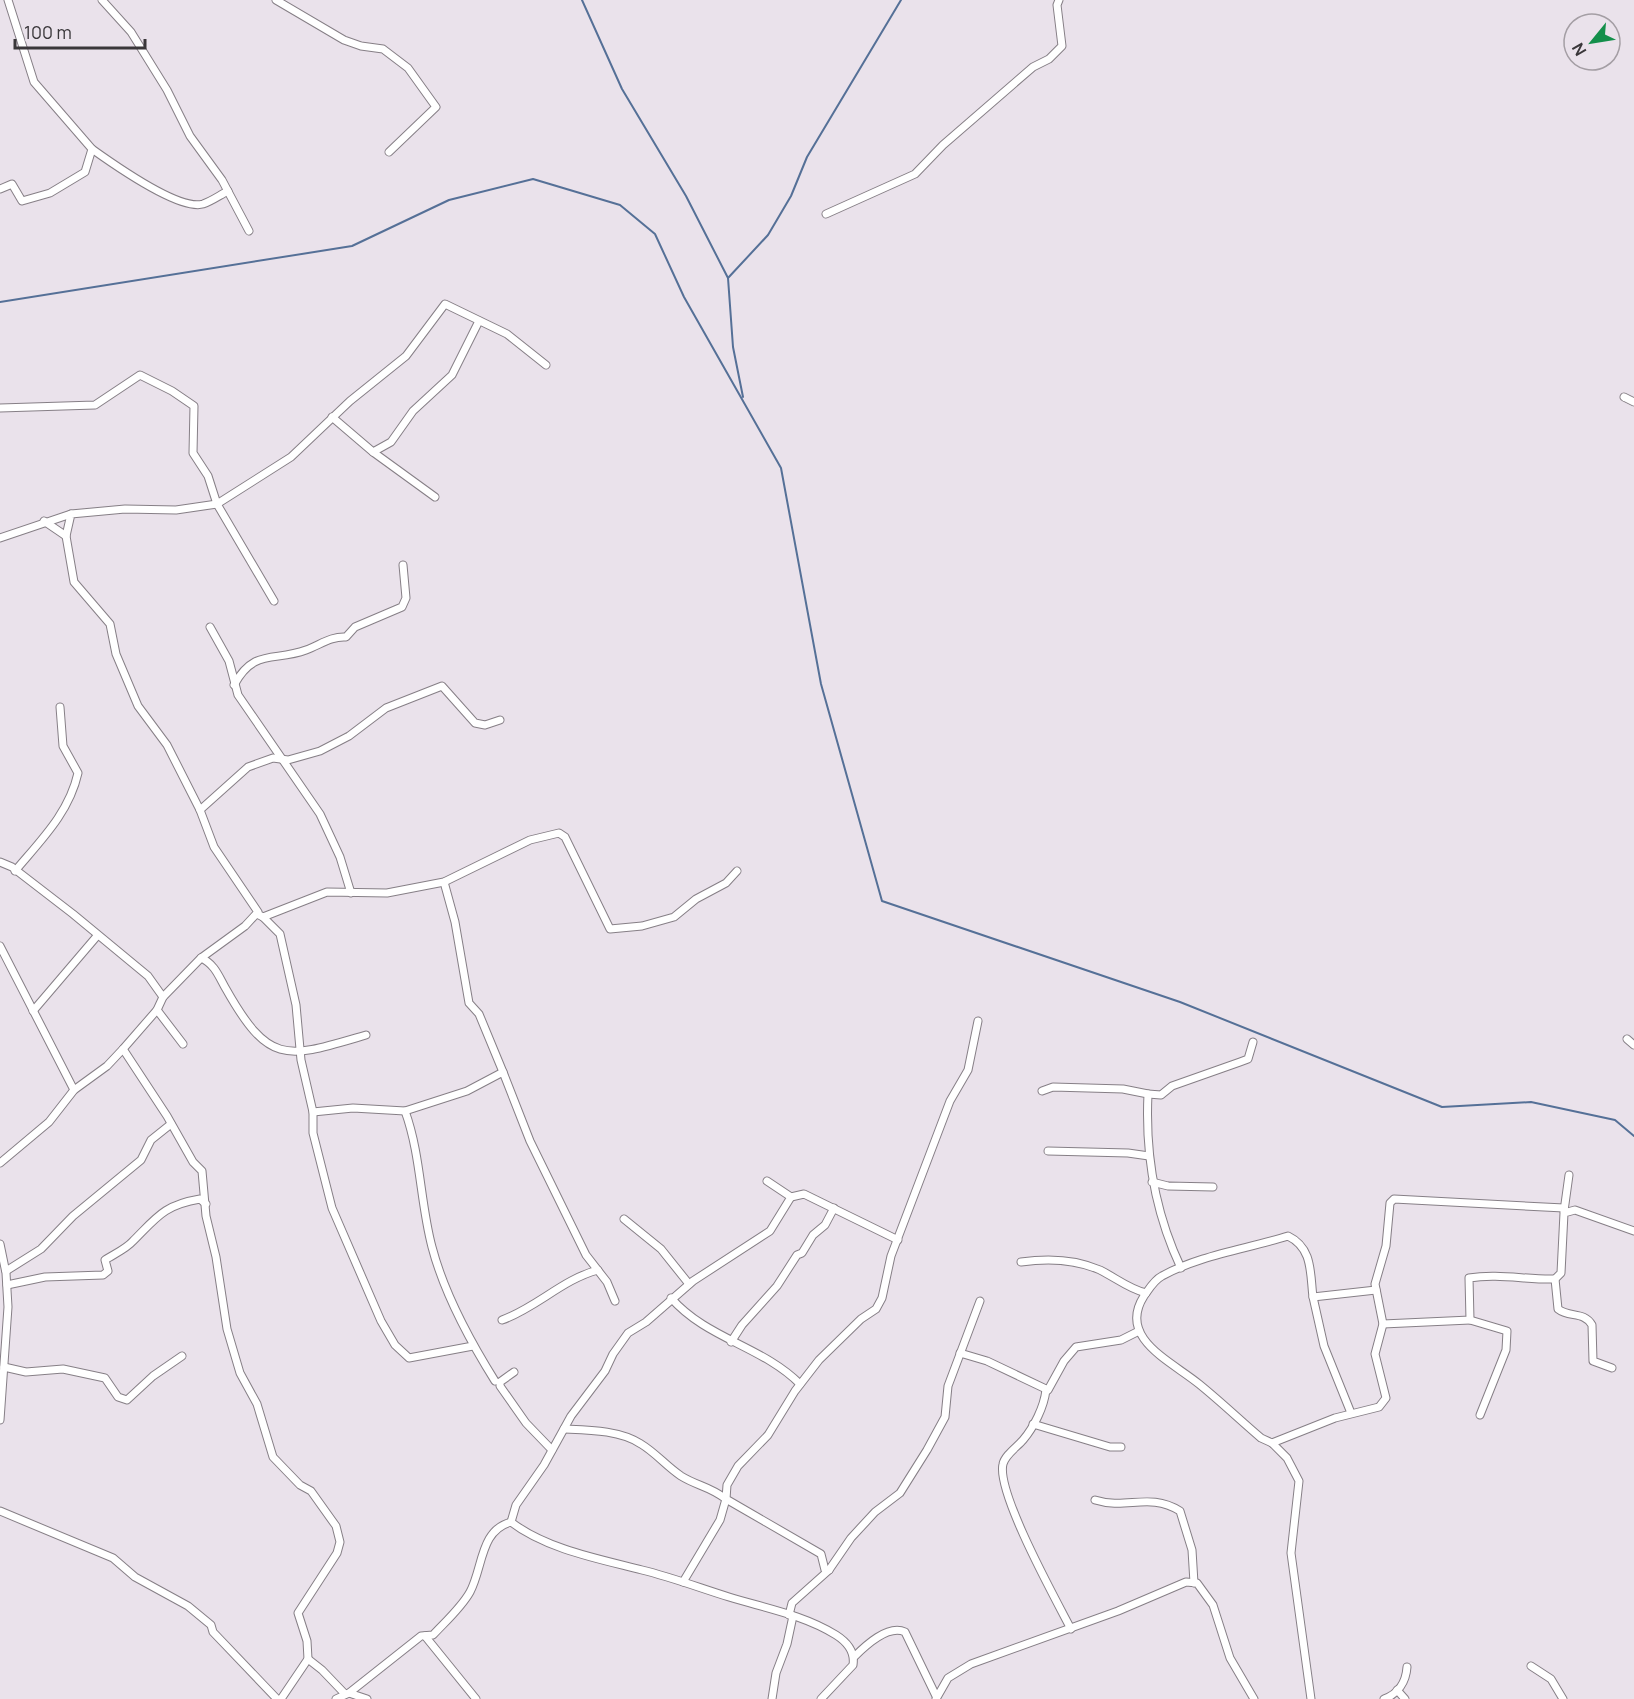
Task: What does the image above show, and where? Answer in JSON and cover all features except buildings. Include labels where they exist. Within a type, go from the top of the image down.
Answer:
[{"type":"street","points":[[8,0],[34,82],[93,149],[131,177],[175,199],[201,205],[228,191]]},
{"type":"street","points":[[102,0],[131,32],[167,90],[190,136],[228,191],[249,231]]},
{"type":"street","points":[[276,0],[344,40],[361,46],[383,49],[408,68],[436,107],[389,152]]},
{"type":"street","points":[[826,214],[915,174],[943,145],[1033,67],[1049,59],[1062,46],[1057,5],[1059,0]]},
{"type":"street","points":[[0,189],[12,184],[22,201],[50,193],[85,172],[93,149]]},
{"type":"street","points":[[0,538],[44,521],[71,514],[125,509],[177,510],[217,504],[291,457],[332,417],[405,356],[445,304],[507,334],[546,365]]},
{"type":"street","points":[[373,452],[391,442],[413,411],[452,375],[479,321]]},
{"type":"street","points":[[0,408],[95,405],[140,375],[172,391],[194,406],[194,453],[208,476],[217,504],[274,601]]},
{"type":"street","points":[[1624,397],[1634,402]]},
{"type":"street","points":[[332,417],[373,452],[435,497]]},
{"type":"street","points":[[71,514],[66,536],[74,582],[110,624],[116,654],[138,706],[167,745],[200,810],[214,847],[256,905],[260,915],[280,934],[296,1005],[300,1052],[313,1112],[314,1133],[333,1208],[381,1321],[395,1345],[409,1358],[473,1346]]},
{"type":"street","points":[[44,521],[66,536]]},
{"type":"street","points":[[234,685],[241,673],[253,661],[304,651],[338,637],[346,637],[355,627],[402,607],[406,598],[403,566]]},
{"type":"street","points":[[210,627],[229,662],[234,685],[320,814],[340,857],[351,893]]},
{"type":"street","points":[[200,810],[248,767],[283,757],[288,760],[320,751],[349,736],[386,708],[442,686],[475,723],[485,725],[500,720]]},
{"type":"street","points":[[15,871],[63,815],[74,791],[78,773],[63,746],[60,707]]},
{"type":"street","points":[[0,1163],[49,1122],[74,1090],[106,1066],[123,1049],[157,1010],[163,997],[201,958],[260,915],[327,892],[387,893],[444,882],[530,840],[559,833],[565,837],[610,929],[642,926],[674,917],[696,899],[726,883],[737,871]]},
{"type":"street","points":[[0,862],[73,914],[148,976],[163,997]]},
{"type":"street","points":[[444,882],[457,932],[469,1003],[479,1014],[530,1141],[586,1255],[607,1282],[615,1301]]},
{"type":"street","points":[[33,1011],[97,936]]},
{"type":"street","points":[[0,946],[74,1090]]},
{"type":"street","points":[[201,958],[214,968],[235,1006],[258,1038],[274,1048],[300,1052],[366,1035]]},
{"type":"street","points":[[157,1010],[183,1044]]},
{"type":"street","points":[[683,1582],[720,1520],[727,1485],[744,1457],[756,1450],[800,1384],[845,1334],[876,1309],[882,1298],[898,1240],[950,1101],[968,1070],[978,1021]]},
{"type":"street","points":[[1627,1039],[1634,1045]]},
{"type":"street","points":[[1042,1090],[1053,1087],[1123,1089],[1161,1095],[1172,1086],[1248,1059],[1253,1042]]},
{"type":"street","points":[[0,1511],[113,1558],[135,1577],[188,1606],[211,1625],[213,1632],[279,1699],[303,1669],[308,1659],[307,1641],[298,1613],[322,1580],[337,1553],[340,1542],[336,1526],[311,1491],[300,1485],[270,1450],[257,1404],[240,1372],[227,1329],[202,1172],[123,1049]]},
{"type":"street","points":[[313,1112],[353,1108],[405,1111],[467,1091],[503,1072]]},
{"type":"street","points":[[1149,1094],[1149,1156],[1152,1182],[1161,1221],[1181,1268]]},
{"type":"street","points":[[405,1111],[416,1148],[432,1248],[444,1284],[473,1346],[495,1382]]},
{"type":"street","points":[[6,1271],[41,1249],[73,1216],[141,1160],[152,1140],[171,1124]]},
{"type":"street","points":[[1048,1151],[1128,1153],[1149,1156]]},
{"type":"street","points":[[1569,1175],[1564,1211],[1561,1272],[1555,1279],[1558,1309],[1564,1314],[1581,1315],[1589,1319],[1592,1325],[1593,1361],[1612,1368]]},
{"type":"street","points":[[767,1181],[791,1197]]},
{"type":"street","points":[[1152,1182],[1168,1186],[1213,1187]]},
{"type":"street","points":[[511,1522],[516,1505],[628,1333],[646,1322],[689,1284],[770,1231],[791,1197],[804,1194],[834,1208],[869,1229],[898,1240]]},
{"type":"street","points":[[7,1285],[45,1276],[104,1275],[108,1271],[105,1260],[133,1242],[156,1216],[168,1207],[200,1199],[206,1204]]},
{"type":"street","points":[[1272,1443],[1351,1413],[1379,1407],[1386,1398],[1375,1354],[1383,1323],[1376,1290],[1376,1275],[1386,1246],[1390,1203],[1394,1199],[1575,1210],[1634,1231]]},
{"type":"street","points":[[731,1342],[742,1325],[777,1286],[796,1256],[802,1252],[813,1235],[825,1225],[834,1208]]},
{"type":"street","points":[[624,1219],[661,1248],[689,1284]]},
{"type":"street","points":[[1311,1699],[1291,1553],[1299,1481],[1287,1458],[1272,1443],[1261,1438],[1196,1382],[1161,1356],[1139,1331],[1136,1314],[1146,1293],[1161,1276],[1181,1268],[1288,1236],[1296,1240],[1308,1254],[1313,1297],[1324,1346],[1351,1413]]},
{"type":"street","points":[[0,1244],[7,1285],[7,1345],[0,1420]]},
{"type":"street","points":[[1021,1262],[1066,1260],[1099,1270],[1146,1293]]},
{"type":"street","points":[[502,1320],[527,1310],[582,1275],[598,1270]]},
{"type":"street","points":[[1470,1320],[1470,1278],[1500,1276],[1526,1280],[1555,1279]]},
{"type":"street","points":[[1313,1297],[1376,1290]]},
{"type":"street","points":[[671,1298],[696,1322],[731,1342],[765,1356],[783,1368],[800,1384]]},
{"type":"street","points":[[772,1699],[776,1673],[787,1644],[792,1603],[829,1570],[851,1538],[875,1512],[900,1493],[927,1450],[945,1417],[948,1386],[980,1301]]},
{"type":"street","points":[[1383,1323],[1470,1320],[1507,1331],[1506,1350],[1480,1415]]},
{"type":"street","points":[[1071,1629],[1022,1531],[1002,1471],[1004,1462],[1026,1437],[1044,1403],[1046,1390],[1052,1386],[1064,1361],[1077,1347],[1121,1340],[1139,1331]]},
{"type":"street","points":[[960,1353],[987,1361],[1046,1390]]},
{"type":"street","points":[[4,1367],[26,1372],[63,1369],[105,1378],[118,1397],[127,1400],[153,1376],[182,1356]]},
{"type":"street","points":[[514,1372],[500,1382],[500,1386],[526,1423],[552,1450]]},
{"type":"street","points":[[1033,1424],[1110,1447],[1121,1447]]},
{"type":"street","points":[[564,1429],[631,1438],[652,1452],[667,1467],[692,1482],[709,1486],[726,1499],[821,1554],[825,1570],[829,1570]]},
{"type":"street","points":[[1095,1500],[1119,1504],[1151,1500],[1180,1511],[1192,1550],[1194,1583]]},
{"type":"street","points":[[336,1699],[347,1694],[421,1636],[433,1635],[470,1593],[489,1537],[501,1524],[511,1522],[527,1534],[547,1542],[791,1616],[838,1636],[850,1649],[854,1657],[853,1665],[821,1699]]},
{"type":"street","points":[[936,1697],[948,1678],[971,1664],[1071,1629],[1185,1582],[1194,1583],[1207,1595],[1213,1605],[1230,1658],[1254,1699]]},
{"type":"street","points":[[854,1657],[882,1636],[900,1630],[910,1641],[936,1697]]},
{"type":"street","points":[[426,1636],[476,1699]]},
{"type":"street","points":[[308,1659],[347,1694],[367,1699]]},
{"type":"street","points":[[1531,1666],[1551,1679],[1563,1699]]},
{"type":"street","points":[[1384,1699],[1404,1683],[1407,1667]]},
{"type":"street","points":[[1397,1690],[1405,1699]]},
{"type":"waterway","points":[[582,0],[622,89],[686,196],[728,278],[733,347],[743,397]]},
{"type":"waterway","points":[[728,278],[768,235],[791,196],[807,157],[901,0]]},
{"type":"waterway","points":[[0,302],[352,246],[449,200],[533,179],[620,205],[655,234],[684,297],[781,468],[821,684],[882,901],[1180,1002],[1442,1107],[1531,1102],[1615,1120],[1634,1136]]}]
